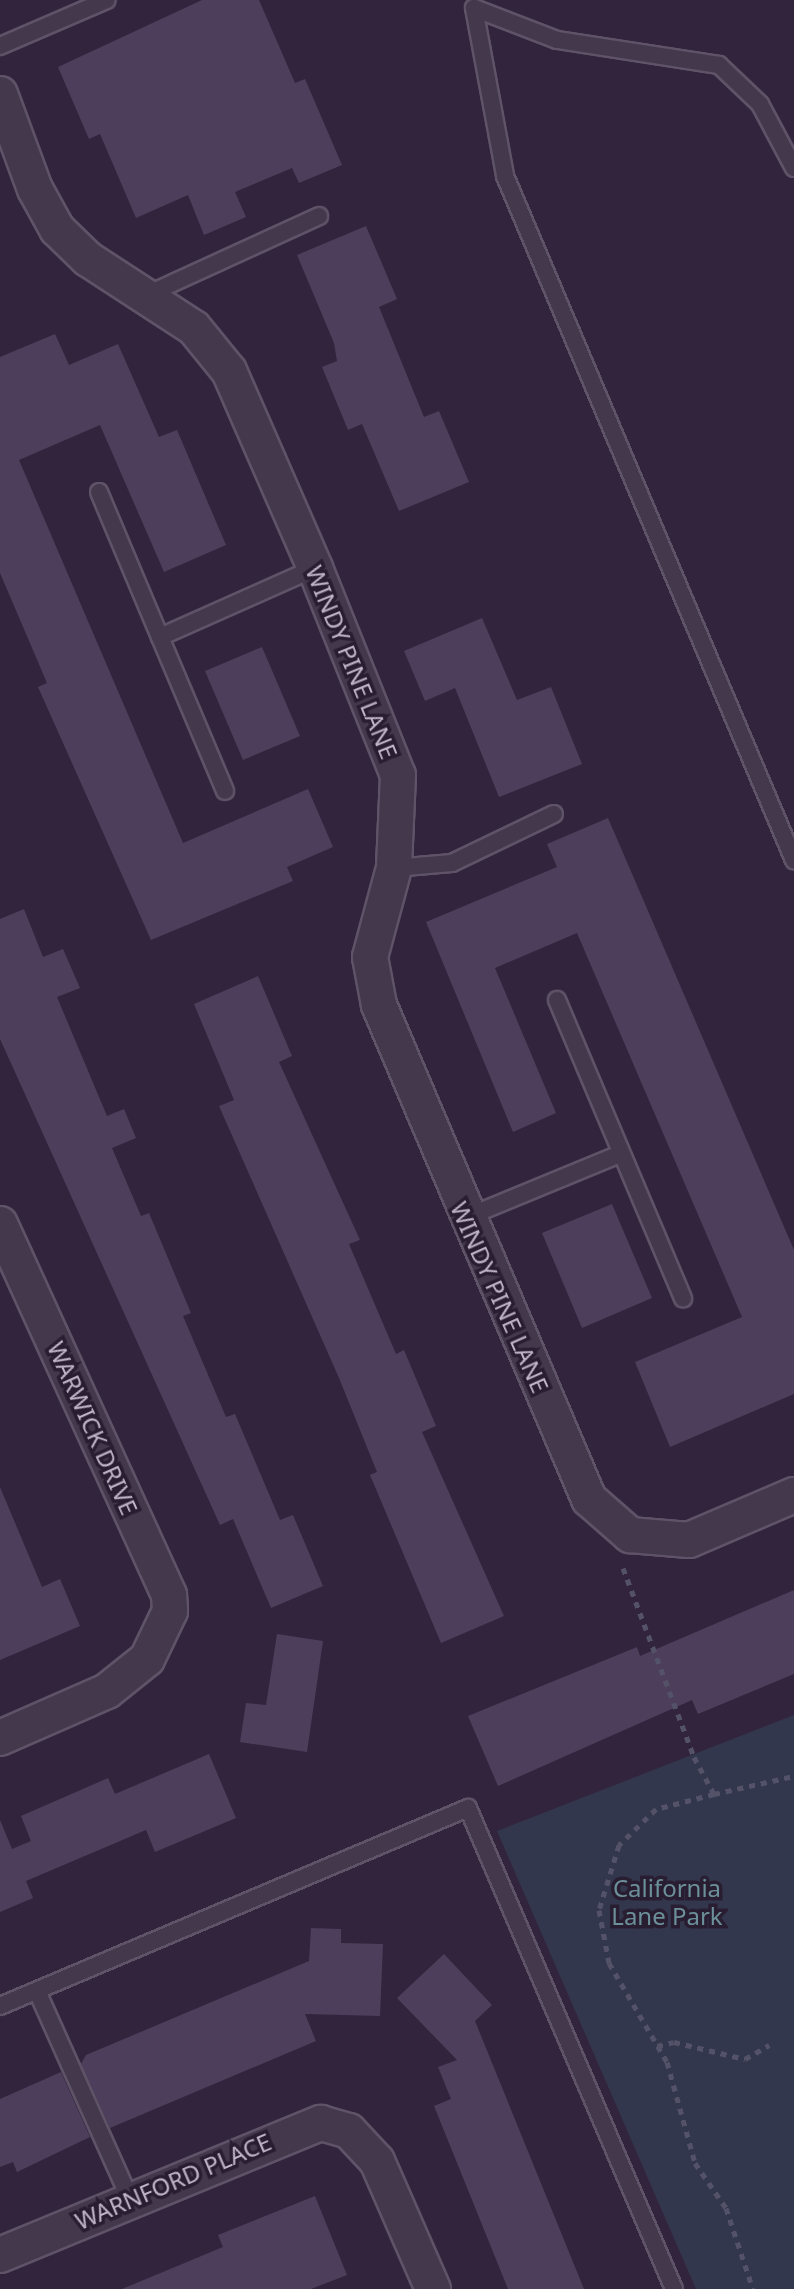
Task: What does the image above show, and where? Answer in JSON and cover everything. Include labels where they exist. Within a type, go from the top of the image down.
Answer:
[{"type":"street","name":"WINDY PINE LANE","points":[[0,94],[35,189],[57,229],[88,259],[149,294],[194,328],[229,371],[315,568],[398,775],[394,868],[370,957],[379,1005],[465,1218],[589,1499],[630,1535]]},
{"type":"street","name":"WARWICK DRIVE","points":[[0,1224],[169,1595],[160,1635],[147,1659],[107,1691],[0,1738]]},
{"type":"street","points":[[630,1535],[689,1540],[794,1495]]},
{"type":"street","name":"WARNFORD PLACE","points":[[0,2255],[307,2123],[349,2131],[377,2161],[433,2289]]},
{"type":"lane","points":[[0,46],[107,0]]},
{"type":"lane","points":[[473,4],[557,40],[719,65],[760,104],[794,168]]},
{"type":"lane","points":[[473,4],[505,176],[794,860]]},
{"type":"lane","points":[[149,294],[319,216]]},
{"type":"lane","points":[[99,492],[225,791]]},
{"type":"lane","points":[[160,637],[315,568]]},
{"type":"lane","points":[[394,868],[452,863],[554,814]]},
{"type":"lane","points":[[557,1000],[683,1299]]},
{"type":"lane","points":[[465,1218],[620,1154]]},
{"type":"lane","points":[[0,2006],[468,1808],[674,2289]]},
{"type":"lane","points":[[37,1991],[130,2199]]},
{"type":"path","points":[[630,1535],[622,1577],[714,1794]]},
{"type":"path","points":[[753,2289],[726,2208],[695,2163],[657,2046],[609,1963],[599,1910],[619,1845],[656,1809],[794,1776]]},
{"type":"path","points":[[657,2046],[674,2042],[745,2059],[769,2045]]},
{"type":"green space","name":"California Lane Park","points":[[794,1715],[794,2289],[696,2289],[497,1831]]},
{"type":"building","points":[[202,0],[259,0],[295,83],[305,79],[342,165],[299,183],[292,168],[235,192],[246,217],[204,235],[188,195],[136,218],[100,134],[89,139],[58,67]]},
{"type":"building","points":[[366,226],[397,299],[379,307],[424,417],[439,411],[469,482],[399,511],[362,424],[348,430],[322,367],[337,361],[334,343],[297,255]]},
{"type":"building","points":[[55,334],[69,365],[118,344],[159,437],[177,430],[226,545],[164,572],[100,425],[19,460],[183,843],[308,789],[333,847],[287,867],[293,881],[151,940],[38,687],[47,683],[0,573],[0,357]]},
{"type":"building","points":[[482,618],[517,700],[551,687],[582,764],[499,797],[455,688],[425,701],[404,651]]},
{"type":"building","points":[[262,647],[300,736],[243,760],[205,671]]},
{"type":"building","points":[[608,818],[794,1250],[794,1394],[670,1447],[635,1362],[742,1317],[577,933],[495,968],[556,1113],[513,1132],[426,922],[557,867],[547,844]]},
{"type":"building","points":[[24,909],[43,957],[63,949],[80,988],[57,997],[107,1116],[124,1109],[136,1138],[112,1148],[141,1216],[149,1213],[191,1313],[183,1316],[226,1417],[235,1414],[280,1520],[293,1515],[323,1586],[271,1608],[233,1519],[220,1525],[0,1039],[0,919]]},
{"type":"building","points":[[258,976],[292,1056],[279,1062],[360,1240],[349,1244],[396,1354],[404,1350],[436,1426],[422,1432],[504,1616],[441,1643],[370,1475],[377,1472],[339,1378],[219,1106],[234,1100],[194,1004]]},
{"type":"building","points":[[612,1204],[652,1298],[582,1328],[542,1233]]},
{"type":"building","points":[[0,1487],[42,1587],[60,1579],[80,1626],[0,1660]]},
{"type":"building","points":[[794,1590],[794,1674],[698,1714],[692,1700],[498,1786],[468,1716],[637,1647],[640,1656]]},
{"type":"building","points":[[277,1634],[323,1641],[307,1752],[240,1742],[246,1703],[266,1705]]},
{"type":"building","points":[[209,1754],[236,1818],[155,1852],[146,1830],[26,1881],[33,1898],[0,1912],[0,1820],[12,1849],[31,1841],[21,1816],[108,1778],[115,1794]]},
{"type":"building","points":[[311,1928],[341,1929],[341,1943],[383,1944],[380,2016],[305,2014],[316,2041],[110,2128],[81,2064],[86,2055],[309,1961]]},
{"type":"building","points":[[444,1954],[492,2005],[475,2021],[584,2289],[508,2289],[434,2106],[451,2099],[438,2067],[457,2060],[397,1998]]},
{"type":"building","points":[[61,2072],[90,2137],[17,2172],[13,2162],[0,2167],[0,2099]]},
{"type":"building","points":[[315,2196],[347,2275],[311,2289],[122,2289],[223,2247],[218,2235]]}]
